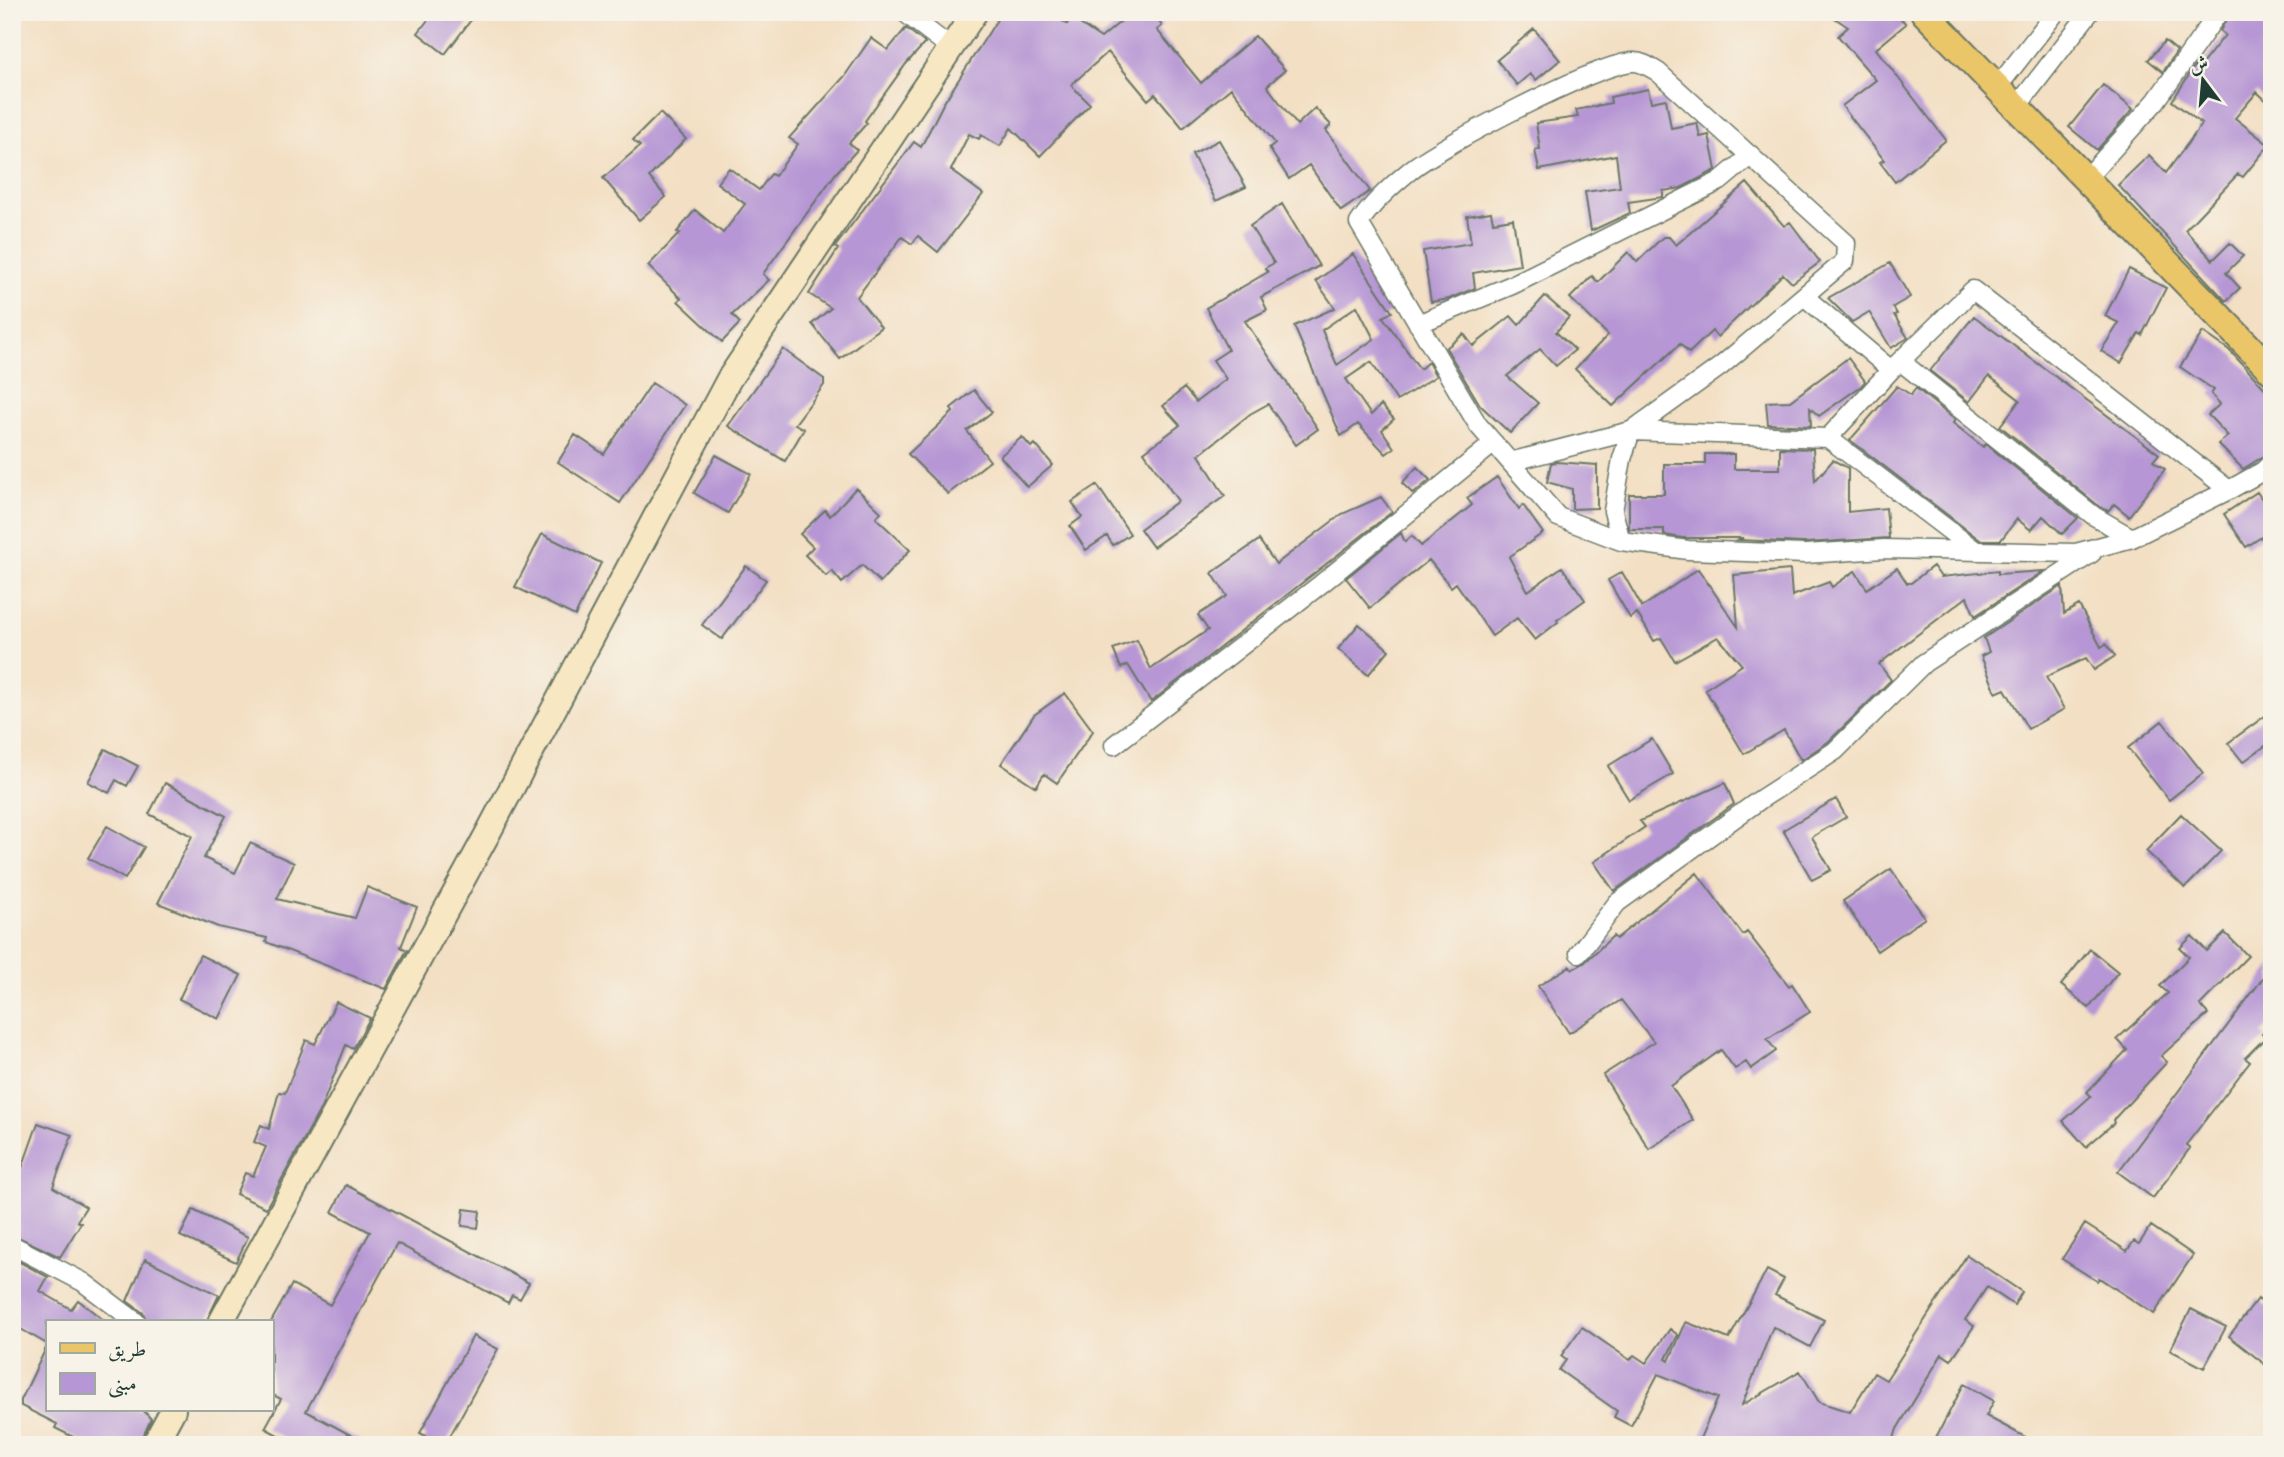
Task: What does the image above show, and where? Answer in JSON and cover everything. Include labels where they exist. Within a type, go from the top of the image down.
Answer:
[{"type":"main road","points":[[222,1320],[489,831],[729,379],[975,12]]},
{"type":"main road","points":[[1924,12],[2015,109],[2272,371]]},
{"type":"main road","points":[[154,1445],[172,1412]]},
{"type":"street","points":[[904,12],[951,48]]},
{"type":"street","points":[[1996,89],[2056,12]]},
{"type":"street","points":[[2015,109],[2090,12]]},
{"type":"street","points":[[2085,180],[2155,100],[2219,12]]},
{"type":"street","points":[[1621,541],[1613,511],[1622,459],[1631,431],[1721,366],[1805,297],[1845,261],[1846,243],[1658,72],[1636,61],[1613,66],[1507,114],[1414,167],[1371,205],[1359,223],[1478,425],[1558,517],[1621,541],[1688,550],[1779,553],[1884,549],[2076,553],[2132,538],[2229,490],[2263,471],[2272,462]]},
{"type":"street","points":[[1418,324],[1512,285],[1720,181],[1751,155]]},
{"type":"street","points":[[1828,438],[1896,365],[1973,290],[2229,490]]},
{"type":"street","points":[[1805,297],[2094,516],[2132,538]]},
{"type":"street","points":[[1510,462],[1631,431],[1828,438],[1976,551]]},
{"type":"street","points":[[1114,745],[1321,584],[1494,443]]},
{"type":"street","points":[[1579,953],[1617,903],[1760,799],[1835,751],[1924,663],[2103,546]]},
{"type":"street","points":[[12,1245],[83,1282],[133,1320]]},
{"type":"building","points":[[434,12],[477,12],[445,54],[418,33]]},
{"type":"building","points":[[1002,12],[1049,12],[1067,24],[1071,18],[1101,38],[1132,12],[1152,12],[1162,26],[1157,30],[1201,83],[1255,36],[1285,70],[1267,86],[1297,125],[1315,108],[1331,125],[1326,130],[1370,191],[1341,211],[1309,165],[1289,179],[1269,148],[1275,143],[1231,88],[1183,128],[1155,94],[1148,100],[1108,52],[1071,85],[1090,104],[1040,156],[1011,128],[1000,146],[981,135],[979,139],[969,134],[951,170],[983,194],[938,252],[918,236],[912,244],[902,237],[857,297],[881,327],[840,359],[812,324],[831,308],[809,294],[838,249],[835,247],[914,142],[921,147],[943,104]]},
{"type":"building","points":[[1826,12],[1895,12],[1906,24],[1876,49],[1946,140],[1895,182],[1880,162],[1884,160],[1842,106],[1876,80],[1838,36],[1848,27]]},
{"type":"building","points":[[2230,12],[2272,12],[2272,106],[2257,92],[2235,118],[2269,145],[2243,177],[2238,174],[2185,230],[2213,260],[2230,243],[2243,256],[2226,273],[2240,288],[2226,301],[2118,185],[2149,155],[2166,173],[2202,124],[2172,101],[2195,66],[2198,69],[2225,35],[2220,31]]},
{"type":"building","points":[[906,28],[925,43],[906,64],[865,121],[867,123],[849,143],[857,150],[836,173],[763,274],[769,280],[732,315],[740,323],[722,342],[678,301],[681,298],[648,266],[680,233],[677,232],[695,210],[723,233],[745,204],[717,183],[729,168],[759,190],[771,174],[775,176],[798,144],[789,138],[844,77],[871,38],[888,50]]},
{"type":"building","points":[[1534,29],[1560,60],[1536,80],[1530,74],[1517,85],[1497,60]]},
{"type":"building","points":[[2165,41],[2177,51],[2163,72],[2148,60]]},
{"type":"building","points":[[2103,85],[2133,109],[2097,150],[2069,127]]},
{"type":"building","points":[[1648,89],[1651,102],[1666,99],[1671,128],[1697,123],[1700,137],[1709,135],[1716,170],[1681,188],[1663,191],[1663,197],[1628,202],[1630,213],[1591,231],[1585,192],[1620,187],[1616,155],[1539,170],[1535,150],[1540,149],[1536,123],[1578,117],[1576,110],[1611,103],[1610,97]]},
{"type":"building","points":[[660,113],[686,139],[649,177],[666,197],[639,220],[603,178],[640,146],[633,140]]},
{"type":"building","points":[[1219,140],[1246,187],[1216,201],[1192,154]]},
{"type":"building","points":[[1747,183],[1784,226],[1790,222],[1820,262],[1792,283],[1783,274],[1717,337],[1712,331],[1689,353],[1680,344],[1613,406],[1575,369],[1608,335],[1570,298],[1592,276],[1598,282],[1628,252],[1637,262],[1663,237],[1669,237],[1676,245]]},
{"type":"building","points":[[1282,204],[1319,266],[1261,297],[1267,310],[1245,321],[1318,429],[1296,445],[1268,404],[1250,414],[1199,455],[1225,496],[1153,547],[1140,529],[1178,501],[1144,452],[1180,425],[1163,406],[1184,388],[1196,402],[1226,379],[1213,360],[1228,350],[1206,308],[1268,272],[1265,268],[1274,263],[1250,226]]},
{"type":"building","points":[[1491,212],[1493,222],[1513,219],[1520,265],[1473,273],[1475,288],[1449,299],[1431,302],[1423,251],[1471,243],[1467,216]]},
{"type":"building","points":[[1353,254],[1392,312],[1383,317],[1420,369],[1428,362],[1436,376],[1397,401],[1371,362],[1346,379],[1371,415],[1381,405],[1394,419],[1382,430],[1394,448],[1386,454],[1358,424],[1341,436],[1294,326],[1335,308],[1316,281]],"holes":[[[1357,306],[1374,339],[1337,365],[1322,330]]]},
{"type":"building","points":[[1890,263],[1910,297],[1893,307],[1897,314],[1894,315],[1908,338],[1891,348],[1869,312],[1852,322],[1828,298]]},
{"type":"building","points":[[2129,269],[2166,288],[2142,335],[2139,333],[2121,363],[2101,351],[2119,323],[2105,316]]},
{"type":"building","points":[[1545,296],[1569,317],[1556,332],[1575,350],[1556,366],[1540,349],[1507,376],[1538,403],[1510,433],[1480,405],[1446,348],[1464,334],[1473,346],[1511,316],[1519,325]]},
{"type":"building","points":[[1974,316],[2159,454],[2153,461],[2165,469],[2129,516],[2114,504],[2108,511],[2100,507],[2000,426],[2020,400],[1989,376],[1969,402],[1930,371]]},
{"type":"building","points":[[2203,332],[2229,350],[2272,396],[2272,451],[2243,469],[2218,444],[2228,436],[2208,415],[2220,404],[2211,394],[2214,390],[2180,367]]},
{"type":"building","points":[[783,349],[824,379],[824,385],[795,424],[804,429],[785,461],[728,426]]},
{"type":"building","points":[[1848,358],[1865,381],[1861,386],[1819,416],[1810,408],[1811,426],[1768,424],[1766,402],[1790,401]]},
{"type":"building","points":[[652,383],[685,405],[620,503],[558,462],[575,435],[604,454]]},
{"type":"building","points":[[1897,386],[1911,395],[1916,388],[1955,420],[1953,423],[1983,447],[1986,444],[2078,518],[2062,534],[2043,516],[2031,530],[2017,519],[2001,540],[1980,540],[1850,440]]},
{"type":"building","points":[[974,390],[992,412],[967,431],[990,461],[948,494],[908,454],[953,412],[951,408]]},
{"type":"building","points":[[1022,437],[1031,447],[1035,444],[1053,465],[1027,487],[1000,456]]},
{"type":"building","points":[[1780,448],[1813,449],[1815,481],[1833,460],[1848,468],[1848,512],[1886,508],[1889,538],[1805,543],[1739,540],[1743,538],[1682,538],[1664,535],[1664,529],[1629,529],[1629,494],[1664,494],[1664,464],[1705,464],[1705,454],[1734,454],[1734,469],[1780,469]]},
{"type":"building","points":[[716,455],[751,474],[728,513],[694,493]]},
{"type":"building","points":[[1551,463],[1597,465],[1597,508],[1572,509],[1572,489],[1547,482]]},
{"type":"building","points":[[1417,467],[1430,480],[1413,494],[1402,483]]},
{"type":"building","points":[[1497,477],[1519,509],[1523,505],[1543,533],[1509,557],[1528,591],[1562,567],[1585,600],[1535,640],[1517,618],[1492,636],[1456,583],[1451,587],[1429,560],[1370,608],[1346,578],[1401,533],[1405,542],[1412,536],[1421,546],[1472,505],[1467,498]]},
{"type":"building","points":[[1097,485],[1130,534],[1113,545],[1107,536],[1086,550],[1070,526],[1082,517],[1072,502]]},
{"type":"building","points":[[856,488],[881,512],[876,518],[910,550],[880,582],[862,565],[842,583],[832,571],[826,576],[805,555],[813,547],[800,534],[825,510],[830,516]]},
{"type":"building","points":[[2257,492],[2272,514],[2272,530],[2246,547],[2224,514]]},
{"type":"building","points":[[1381,497],[1392,512],[1151,702],[1128,665],[1121,668],[1113,649],[1137,640],[1151,669],[1208,630],[1198,615],[1227,596],[1212,573],[1259,540],[1276,564],[1342,514]]},
{"type":"building","points":[[542,534],[601,563],[575,616],[515,587]]},
{"type":"building","points":[[746,566],[766,580],[722,639],[702,625]]},
{"type":"building","points":[[1933,566],[1941,577],[1998,571],[1998,574],[2044,571],[1975,616],[1967,597],[1879,664],[1891,680],[1828,742],[1801,760],[1784,730],[1744,754],[1705,689],[1742,665],[1718,637],[1675,661],[1661,638],[1654,641],[1637,613],[1630,618],[1608,580],[1622,572],[1642,607],[1698,569],[1738,627],[1734,575],[1790,570],[1792,596],[1829,582],[1832,587],[1855,571],[1867,589],[1897,568],[1907,583],[1911,583]]},
{"type":"building","points":[[2062,586],[2064,614],[2079,605],[2101,647],[2106,644],[2115,656],[2094,670],[2086,658],[2046,677],[2064,709],[2028,729],[2005,689],[1996,693],[1981,656],[1989,652],[1984,638]]},
{"type":"building","points":[[1359,624],[1389,650],[1368,675],[1338,649]]},
{"type":"building","points":[[1065,693],[1093,731],[1057,783],[1044,774],[1036,787],[1001,764],[1034,715]]},
{"type":"building","points":[[2272,711],[2272,741],[2243,762],[2228,743]]},
{"type":"building","points":[[2162,721],[2203,773],[2169,800],[2128,748]]},
{"type":"building","points":[[1652,739],[1673,774],[1629,800],[1608,766]]},
{"type":"building","points":[[105,749],[138,766],[127,786],[116,780],[109,793],[88,782]]},
{"type":"building","points":[[165,783],[226,816],[204,858],[235,873],[250,843],[294,863],[277,899],[355,918],[367,887],[417,907],[401,947],[407,950],[386,989],[266,942],[267,938],[218,927],[158,903],[192,836],[149,814]]},
{"type":"building","points":[[1725,783],[1734,804],[1614,891],[1594,862],[1645,827],[1640,821]]},
{"type":"building","points":[[1836,799],[1846,817],[1812,837],[1831,870],[1812,880],[1783,830]]},
{"type":"building","points":[[2181,814],[2221,851],[2185,888],[2146,851]]},
{"type":"building","points":[[107,826],[144,847],[125,879],[88,858]]},
{"type":"building","points":[[1891,869],[1925,918],[1877,951],[1843,901]]},
{"type":"building","points":[[1697,873],[1743,935],[1747,932],[1789,986],[1792,984],[1810,1012],[1767,1039],[1776,1051],[1751,1069],[1746,1062],[1735,1069],[1721,1050],[1671,1086],[1693,1120],[1649,1149],[1603,1075],[1654,1042],[1621,1000],[1569,1033],[1538,986],[1570,966],[1573,969],[1584,963],[1613,936],[1616,939]]},
{"type":"building","points":[[2225,933],[2248,956],[2200,1005],[2208,1014],[2161,1056],[2167,1062],[2113,1120],[2114,1123],[2086,1147],[2063,1121],[2091,1096],[2087,1092],[2127,1050],[2117,1039],[2168,993],[2160,986],[2189,957],[2180,948],[2192,936],[2207,951]]},
{"type":"building","points":[[2090,949],[2118,972],[2089,1008],[2061,985]]},
{"type":"building","points":[[200,955],[241,975],[219,1019],[179,999]]},
{"type":"building","points":[[2272,966],[2272,1022],[2262,1034],[2266,1037],[2245,1058],[2250,1062],[2186,1145],[2190,1148],[2153,1198],[2118,1172]]},
{"type":"building","points":[[336,1002],[370,1018],[353,1049],[346,1045],[321,1108],[266,1208],[236,1194],[245,1173],[253,1176],[266,1147],[254,1142],[261,1125],[269,1129],[279,1092],[285,1093],[306,1040],[315,1044]]},
{"type":"building","points":[[38,1123],[72,1135],[53,1187],[86,1207],[77,1221],[81,1223],[60,1257],[12,1234],[12,1167],[21,1171]]},
{"type":"building","points":[[346,1185],[529,1283],[520,1299],[512,1295],[508,1303],[397,1243],[306,1411],[369,1445],[296,1445],[265,1428],[281,1399],[273,1395],[272,1320],[292,1284],[330,1305],[370,1232],[332,1212]]},
{"type":"building","points":[[464,1209],[480,1211],[478,1228],[462,1226]]},
{"type":"building","points":[[193,1210],[248,1237],[236,1262],[180,1236]]},
{"type":"building","points":[[2085,1224],[2127,1251],[2134,1241],[2139,1244],[2151,1226],[2193,1255],[2154,1314],[2099,1278],[2097,1281],[2062,1259]]},
{"type":"building","points":[[1967,1255],[2022,1292],[2014,1305],[1987,1287],[1965,1320],[1974,1326],[1951,1360],[1942,1354],[1897,1429],[1892,1445],[1697,1445],[1718,1398],[1658,1374],[1631,1426],[1614,1417],[1617,1411],[1559,1370],[1566,1360],[1561,1356],[1582,1327],[1630,1360],[1634,1355],[1646,1363],[1670,1329],[1678,1335],[1666,1359],[1669,1361],[1686,1322],[1729,1339],[1767,1270],[1784,1279],[1775,1295],[1824,1320],[1810,1347],[1773,1327],[1742,1405],[1800,1371],[1819,1402],[1850,1412],[1874,1373],[1886,1380]]},
{"type":"building","points":[[145,1259],[219,1295],[207,1320],[146,1320],[143,1313],[127,1301]]},
{"type":"building","points":[[20,1262],[48,1277],[40,1291],[71,1309],[78,1300],[103,1320],[46,1320],[46,1343],[12,1324],[12,1276]]},
{"type":"building","points":[[2258,1299],[2272,1310],[2272,1370],[2229,1336]]},
{"type":"building","points":[[2191,1309],[2226,1327],[2204,1368],[2170,1350]]},
{"type":"building","points":[[473,1336],[498,1349],[445,1445],[421,1445],[426,1436],[420,1433]]},
{"type":"building","points":[[46,1348],[46,1412],[145,1412],[151,1419],[139,1445],[89,1445],[55,1428],[57,1424],[21,1406],[21,1400]]},
{"type":"building","points":[[1964,1384],[1994,1401],[1986,1416],[2040,1445],[1932,1445]]}]
